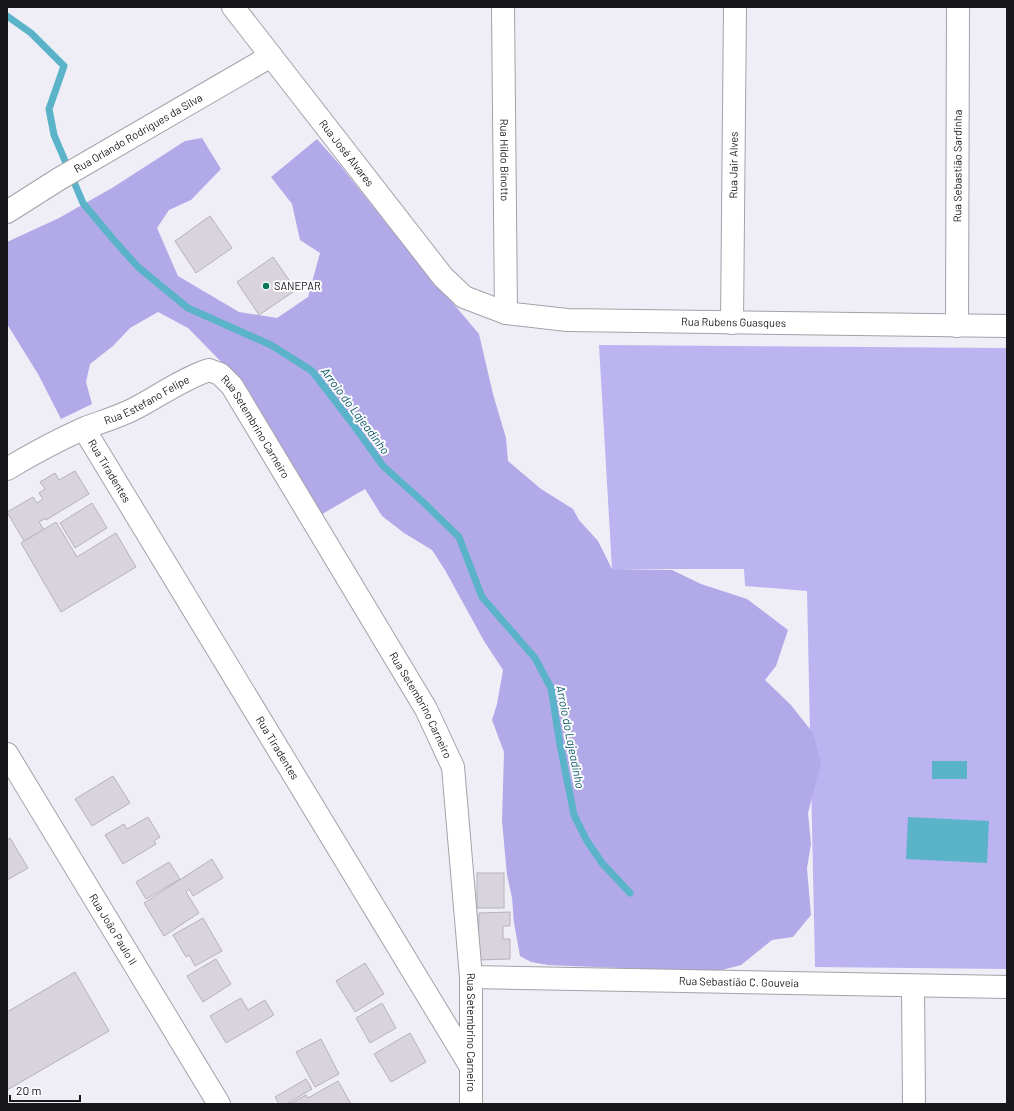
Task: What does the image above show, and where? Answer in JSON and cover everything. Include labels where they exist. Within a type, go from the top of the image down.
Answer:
[{"type":"street","name":"Rua José Alvares","points":[[233,7],[443,278],[464,297]]},
{"type":"street","name":"Rua Hildo Binotto","points":[[503,7],[506,313]]},
{"type":"street","name":"Rua Jair Alves","points":[[732,323],[735,7]]},
{"type":"street","name":"Rua Sebastião Sardinha","points":[[956,326],[958,7]]},
{"type":"street","name":"Rua Orlando Rodrigues da Silva","points":[[7,212],[59,179],[271,56]]},
{"type":"street","name":"Rua Rubens Guasques","points":[[464,297],[506,313],[567,320],[1007,326]]},
{"type":"street","name":"Rua Setembrino Carneiro","points":[[200,373],[209,370],[220,374],[232,386],[426,709],[453,767],[471,977],[471,1104]]},
{"type":"street","name":"Rua Estefano Felipe","points":[[7,469],[35,452],[84,429],[133,410],[200,373]]},
{"type":"street","name":"Rua Tiradentes","points":[[84,429],[470,1067]]},
{"type":"street","name":"Rua João Paulo II","points":[[7,754],[219,1104]]},
{"type":"street","name":"Rua Sebastião C. Gouveia","points":[[471,977],[1007,987]]},
{"type":"street","points":[[913,986],[914,1104]]},
{"type":"shaded area","points":[[202,138],[221,169],[191,200],[169,210],[157,228],[178,276],[239,312],[277,318],[308,297],[320,253],[300,240],[292,204],[271,177],[317,139],[479,334],[493,394],[506,438],[508,461],[541,489],[573,509],[579,520],[598,541],[612,569],[672,570],[701,584],[747,599],[788,630],[776,666],[765,680],[791,705],[813,733],[821,763],[808,813],[811,844],[807,868],[811,915],[793,937],[772,940],[741,965],[714,972],[548,965],[531,962],[520,956],[514,923],[512,898],[507,875],[502,821],[504,752],[492,720],[497,704],[503,670],[484,641],[445,570],[432,550],[404,533],[382,516],[365,489],[319,516],[270,439],[248,389],[188,328],[158,312],[130,328],[113,346],[90,364],[86,382],[92,404],[61,419],[38,374],[7,324],[7,242],[59,218],[112,188],[185,141]]},
{"type":"shaded area","points":[[599,345],[1007,348],[1007,969],[815,967],[807,591],[745,586],[744,569],[612,569]]},
{"type":"water","points":[[932,761],[967,761],[967,779],[932,779]]},
{"type":"water","points":[[908,817],[989,821],[987,863],[906,859]]},
{"type":"building","points":[[210,216],[232,248],[196,273],[175,241]]},
{"type":"building","name":"SANEPAR","points":[[273,257],[296,290],[259,315],[237,282]]},
{"type":"building","points":[[75,471],[89,494],[46,520],[46,518],[39,522],[44,530],[24,541],[7,512],[33,497],[37,503],[43,499],[39,493],[45,489],[40,482],[55,473],[59,480]]},
{"type":"building","points":[[92,503],[107,528],[75,548],[60,523]]},
{"type":"building","points":[[56,522],[77,557],[116,533],[136,567],[61,612],[21,543]]},
{"type":"building","points":[[113,776],[130,803],[92,826],[75,799]]},
{"type":"building","points":[[148,817],[160,837],[154,841],[156,844],[123,864],[105,835],[124,824],[127,829]]},
{"type":"building","points":[[10,838],[28,868],[7,880],[7,840]]},
{"type":"building","points":[[212,859],[223,878],[193,896],[189,889],[186,892],[199,913],[164,936],[144,903]]},
{"type":"building","points":[[169,862],[180,879],[146,899],[136,882]]},
{"type":"building","points":[[477,873],[504,873],[504,908],[477,908]]},
{"type":"building","points":[[510,912],[510,926],[503,926],[503,939],[510,939],[510,959],[478,960],[479,913]]},
{"type":"building","points":[[203,918],[222,951],[195,966],[189,955],[186,957],[173,935]]},
{"type":"building","points":[[216,959],[231,984],[203,1002],[187,976]]},
{"type":"building","points":[[365,963],[384,994],[355,1012],[336,981]]},
{"type":"building","points":[[75,972],[109,1031],[7,1090],[7,1012]]},
{"type":"building","points":[[241,998],[248,1010],[265,1000],[274,1015],[226,1043],[210,1016]]},
{"type":"building","points":[[382,1003],[396,1028],[370,1043],[356,1018]]},
{"type":"building","points":[[410,1033],[426,1062],[391,1082],[374,1054]]},
{"type":"building","points":[[321,1039],[339,1074],[315,1087],[296,1052]]},
{"type":"building","points":[[306,1079],[312,1089],[287,1104],[279,1104],[275,1097]]},
{"type":"building","points":[[338,1081],[351,1104],[290,1104],[306,1095],[308,1098]]},
{"type":"waterway","name":"Arroio do Lajeadinho","points":[[7,16],[31,33],[64,66],[49,109],[54,135],[83,203],[113,239],[138,267],[188,308],[271,345],[312,371],[383,466],[459,537],[482,597],[535,658],[551,688],[560,745],[574,815],[587,841],[602,863],[630,893]]},
{"type":"place","name":"SANEPAR","points":[[266,286]]}]
